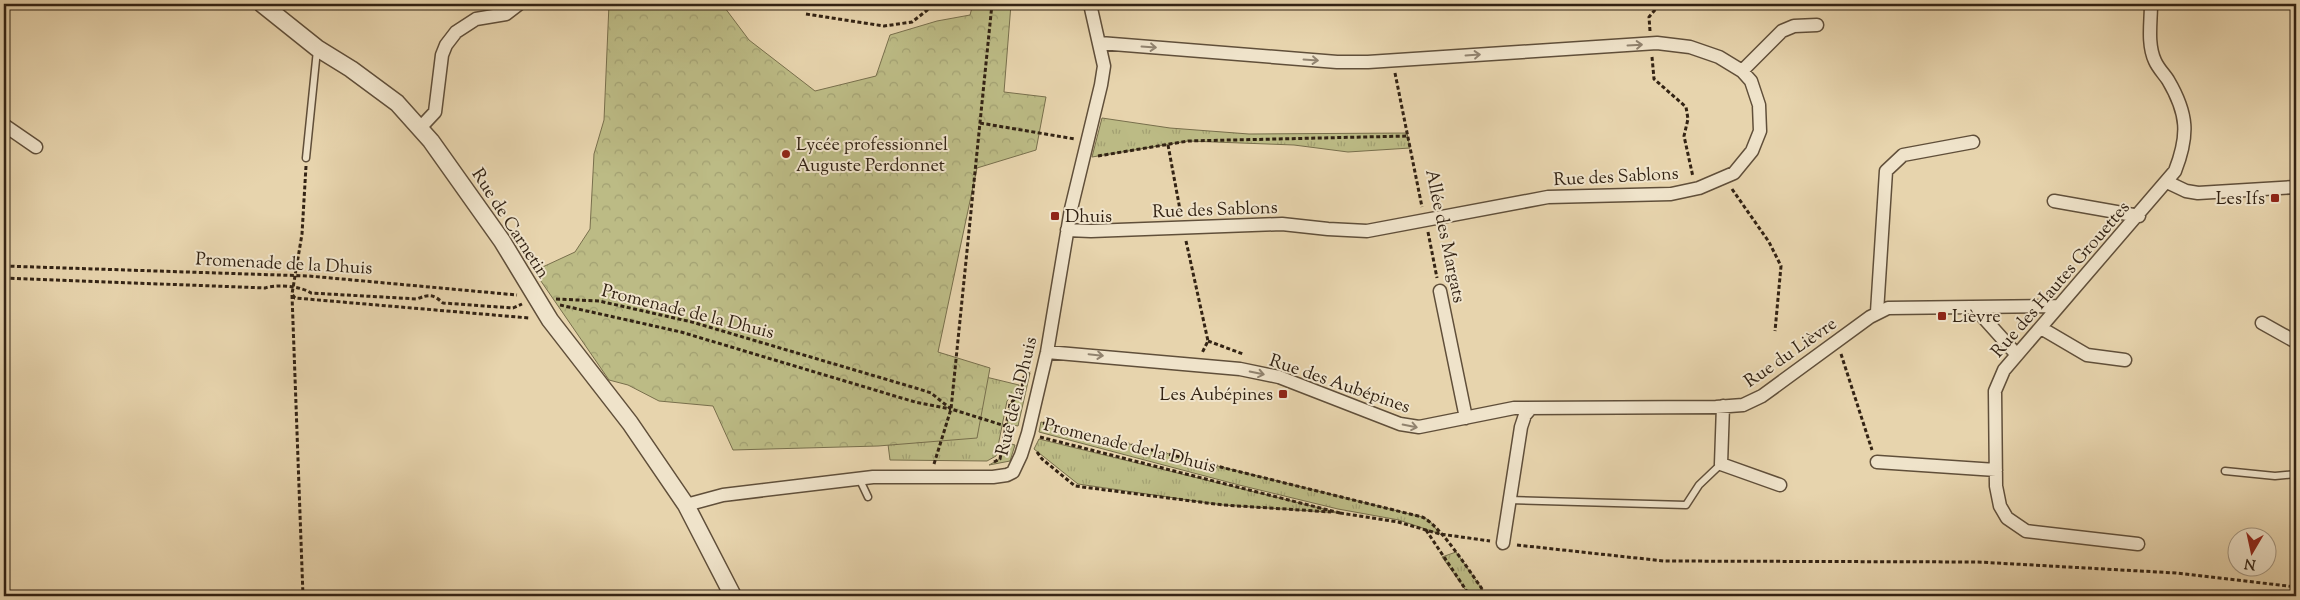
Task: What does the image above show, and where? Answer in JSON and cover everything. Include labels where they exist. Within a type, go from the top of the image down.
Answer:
[{"type":"street","name":"Rue de Carnetin","points":[[262,4],[317,48],[351,68],[397,103],[431,141],[502,241],[550,320],[630,423],[686,505],[733,596]]},
{"type":"street","points":[[420,128],[435,112],[442,55],[446,45],[456,32],[476,19],[506,14],[519,4]]},
{"type":"street","name":"Rue de la Dhuis","points":[[686,505],[724,495],[933,470],[993,477],[1007,476],[1016,466],[1026,438],[1042,376],[1067,230],[1104,66],[1090,4]]},
{"type":"street","name":"Rue des Hautes Grouettes","points":[[2138,544],[2026,531],[2007,518],[2000,506],[1996,486],[1995,391],[2004,370],[2139,216],[2175,171],[2183,150],[2185,129],[2182,108],[2154,60],[2150,44],[2151,4]]},
{"type":"street","points":[[1742,72],[1782,31],[1794,26],[1817,25]]},
{"type":"street","name":"Rue des Sablons","points":[[1067,230],[1282,224],[1367,231],[1548,197],[1671,194],[1699,188],[1734,173],[1752,151],[1760,130],[1759,105],[1751,81],[1742,72],[1719,57],[1690,47],[1651,44],[1392,61],[1337,62],[1100,43]]},
{"type":"street","points":[[4,125],[36,147]]},
{"type":"street","points":[[1877,312],[1886,171],[1903,155],[1973,142]]},
{"type":"street","points":[[2167,182],[2186,192],[2198,193],[2296,187]]},
{"type":"street","points":[[2054,201],[2139,216]]},
{"type":"street","name":"Allée des Margats","points":[[1440,291],[1466,418]]},
{"type":"street","name":"Rue du Lièvre","points":[[1531,408],[1743,405],[1762,396],[1877,312],[1898,307],[2059,306]]},
{"type":"street","points":[[1974,307],[2017,355]]},
{"type":"street","points":[[2262,324],[2296,342]]},
{"type":"street","points":[[2041,328],[2087,355],[2125,360]]},
{"type":"street","name":"Rue des Aubépines","points":[[1047,352],[1240,369],[1279,377],[1400,424],[1420,428],[1514,408],[1531,408]]},
{"type":"street","points":[[1724,406],[1721,464],[1780,485]]},
{"type":"street","points":[[1503,543],[1521,427],[1525,415],[1531,408]]},
{"type":"street","points":[[1877,462],[1996,470]]},
{"type":"lane","points":[[306,158],[317,48]]},
{"type":"lane","points":[[1509,500],[1686,505],[1699,485],[1721,464]]},
{"type":"lane","points":[[2225,471],[2275,476],[2296,474]]},
{"type":"lane","points":[[860,478],[868,497]]},
{"type":"path","points":[[806,14],[884,26],[912,22],[935,4]]},
{"type":"path","points":[[933,470],[951,409],[992,4]]},
{"type":"path","points":[[1660,4],[1649,18],[1654,78],[1686,107],[1688,119],[1684,136],[1694,181],[1699,188]]},
{"type":"path","name":"Allée des Margats","points":[[1392,61],[1440,291]]},
{"type":"path","points":[[980,123],[1088,141]]},
{"type":"path","points":[[1083,160],[1188,141],[1408,136]]},
{"type":"path","points":[[1168,145],[1208,341],[1196,365]]},
{"type":"path","points":[[303,596],[292,294],[302,234],[306,158]]},
{"type":"path","points":[[1724,178],[1769,242],[1781,266],[1776,331]]},
{"type":"path","name":"Promenade de la Dhuis","points":[[4,266],[296,275],[599,301],[692,322],[919,389],[931,393],[951,409],[1007,427],[1026,438],[1340,512]]},
{"type":"path","points":[[4,278],[265,288],[271,286],[306,290],[311,293],[417,299],[428,294],[435,296],[443,303],[513,308],[536,297],[595,314],[681,332],[915,402],[951,409]]},
{"type":"path","points":[[292,294],[295,298],[301,299],[433,308],[550,320]]},
{"type":"path","points":[[1837,341],[1869,446],[1877,462]]},
{"type":"path","points":[[989,465],[1000,459],[1010,404],[1021,392],[1025,372],[1042,376]]},
{"type":"path","points":[[1004,439],[1026,438],[1041,422],[1078,433],[1422,517],[1429,520],[1456,552],[1487,596]]},
{"type":"path","points":[[1026,438],[1042,459],[1075,486],[1223,505],[1340,512],[1398,522],[1440,534],[1503,543],[1664,561],[1978,562],[2176,573],[2296,587]]},
{"type":"path","points":[[933,470],[944,464]]},
{"type":"path","points":[[1426,530],[1470,596]]},
{"type":"green space","name":"Lycée professionnel Auguste Perdonnet","points":[[609,4],[722,4],[749,40],[815,91],[876,76],[890,35],[937,21],[970,15],[973,4],[1011,4],[1004,92],[1046,97],[1036,150],[977,168],[938,352],[990,368],[977,438],[878,446],[733,450],[713,406],[659,401],[628,385],[609,380],[534,271],[575,252],[590,229],[594,154],[604,120]]},
{"type":"green space","points":[[1102,118],[1170,128],[1249,134],[1407,133],[1410,148],[1348,152],[1294,145],[1188,141],[1092,157]]},
{"type":"green space","points":[[928,363],[1019,385],[1018,390],[1007,401],[996,456],[987,461],[890,460],[885,421]]},
{"type":"green space","points":[[1025,372],[1030,373],[1018,426],[1007,424],[1010,404],[1021,392]]},
{"type":"green space","points":[[1041,422],[1422,517],[1429,520],[1440,534],[1399,520],[1338,509],[1239,485],[1039,432]]},
{"type":"green space","points":[[1039,439],[1340,513],[1223,505],[1078,484],[1034,449]]},
{"type":"green space","points":[[1004,442],[1015,445],[1010,461],[989,465],[1000,459]]},
{"type":"green space","points":[[1456,552],[1487,596],[1470,596],[1442,557]]},
{"type":"place","name":"Lycée professionnel Auguste Perdonnet","points":[[786,154]]},
{"type":"place","name":"Les Ifs","points":[[2275,198]]},
{"type":"place","name":"Dhuis","points":[[1055,216]]},
{"type":"place","name":"Lièvre","points":[[1942,316]]},
{"type":"place","name":"Les Aubépines","points":[[1283,394]]}]
